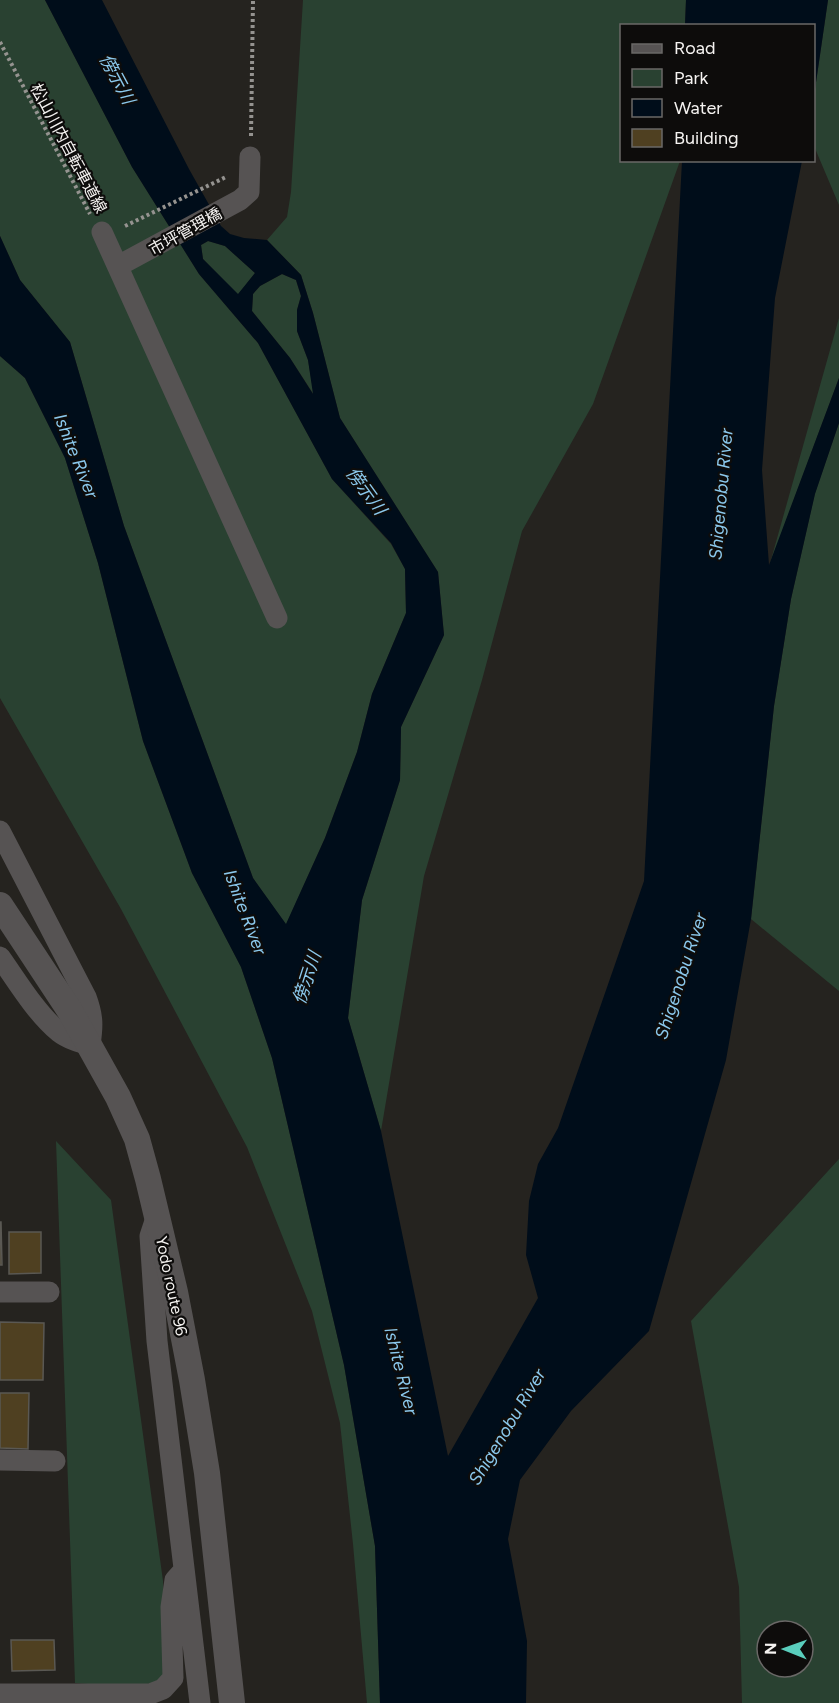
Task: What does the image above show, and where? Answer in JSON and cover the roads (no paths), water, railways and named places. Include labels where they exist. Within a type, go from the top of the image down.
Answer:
[{"type":"street","name":"市坪管理橋","points":[[124,263],[244,196],[250,158]]},
{"type":"street","points":[[107,232],[124,263],[277,618]]},
{"type":"street","points":[[0,831],[86,998],[92,1013],[90,1044],[73,1041],[59,1032],[42,1014],[0,957]]},
{"type":"street","name":"Yodo route 96","points":[[0,906],[90,1044],[118,1097],[136,1139],[175,1292],[207,1473],[232,1703]]},
{"type":"street","points":[[157,1215],[150,1236],[156,1330],[200,1703]]},
{"type":"street","points":[[0,1292],[49,1292]]},
{"type":"street","points":[[0,1460],[55,1461]]},
{"type":"street","points":[[0,1694],[150,1694],[163,1689],[173,1678],[171,1607],[175,1580],[184,1570]]},
{"type":"water","points":[[45,0],[102,0],[221,226],[230,234],[267,240],[301,275],[340,418],[438,572],[444,635],[401,727],[400,780],[362,900],[348,1018],[381,1131],[448,1456],[538,1298],[526,1255],[529,1201],[538,1164],[558,1128],[644,881],[682,162],[802,162],[775,298],[762,470],[769,565],[839,378],[839,423],[815,494],[791,599],[774,706],[751,919],[726,1060],[649,1331],[571,1411],[520,1480],[508,1539],[527,1641],[526,1703],[380,1703],[375,1546],[344,1365],[272,1058],[241,967],[192,873],[143,741],[98,563],[65,458],[25,378],[0,356],[0,236],[20,280],[70,342],[124,526],[253,878],[286,924],[325,838],[357,752],[372,694],[406,613],[405,569],[391,543],[332,479],[258,343],[199,274],[132,167]],"holes":[[[208,241],[225,246],[255,273],[238,294],[203,259],[201,245]],[[282,274],[296,280],[301,296],[297,310],[297,331],[308,360],[313,394],[290,358],[252,311],[253,294],[260,286]]]},
{"type":"water","points":[[686,0],[828,0],[815,89],[815,24],[685,24]]},
{"type":"water label","name":"傍示川","points":[[117,79]]},
{"type":"water label","name":"Ishite River","points":[[76,456]]},
{"type":"water label","name":"傍示川","points":[[366,491]]},
{"type":"water label","name":"Shigenobu River","points":[[721,494]]},
{"type":"water label","name":"Ishite River","points":[[245,912]]},
{"type":"water label","name":"Shigenobu River","points":[[681,976]]},
{"type":"water label","name":"傍示川","points":[[307,978]]},
{"type":"water label","name":"Ishite River","points":[[401,1371]]},
{"type":"water label","name":"Shigenobu River","points":[[507,1427]]}]
